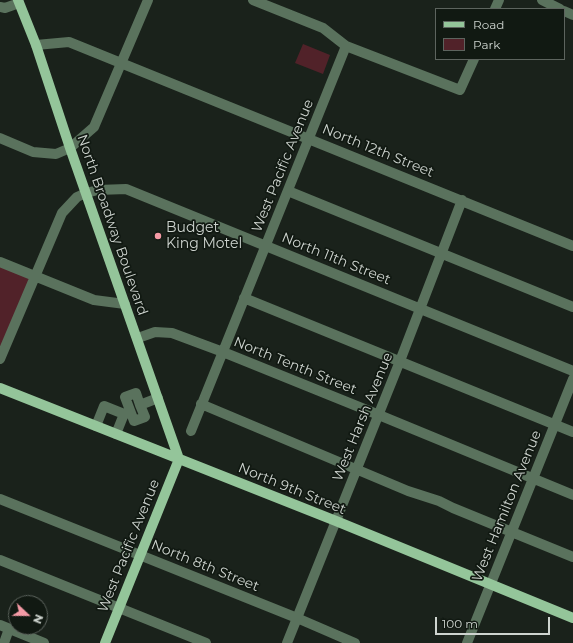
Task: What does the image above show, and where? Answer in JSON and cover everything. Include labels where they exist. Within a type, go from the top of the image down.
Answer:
[{"type":"main road","name":"North Broadway Boulevard","points":[[19,2],[36,45],[70,148],[138,338],[179,459]]},
{"type":"main road","name":"North 9th Street","points":[[0,388],[573,618]]},
{"type":"main road","name":"West Pacific Avenue","points":[[105,643],[179,459]]},
{"type":"street","points":[[0,138],[33,152],[56,154],[70,148],[94,127],[148,0]]},
{"type":"street","points":[[253,0],[323,28],[346,46],[460,90],[474,60]]},
{"type":"street","points":[[542,0],[558,8]]},
{"type":"street","points":[[0,7],[5,8],[19,2]]},
{"type":"street","name":"North 12th Street","points":[[36,45],[69,42],[310,138],[573,246]]},
{"type":"street","name":"West Pacific Avenue","points":[[191,431],[346,46]]},
{"type":"street","name":"North 11th Street","points":[[86,192],[126,189],[573,371]]},
{"type":"street","points":[[288,191],[573,308]]},
{"type":"street","points":[[0,359],[62,213],[77,197],[86,192]]},
{"type":"street","name":"West Harsh Avenue","points":[[287,643],[379,415],[462,200]]},
{"type":"street","points":[[0,262],[94,300],[125,304]]},
{"type":"street","points":[[244,298],[573,432]]},
{"type":"street","name":"North Tenth Street","points":[[138,338],[155,332],[172,333],[379,415],[573,495]]},
{"type":"street","name":"West Hamilton Avenue","points":[[467,643],[573,379]]},
{"type":"street","points":[[96,426],[104,406],[134,407],[158,398]]},
{"type":"street","points":[[201,404],[408,491],[439,501],[573,557]]},
{"type":"street","points":[[116,434],[134,407]]},
{"type":"street","name":"North 8th Street","points":[[0,499],[297,618],[355,643]]},
{"type":"street","points":[[0,560],[206,643]]},
{"type":"street","points":[[4,643],[5,627],[44,643]]},
{"type":"green space","points":[[303,44],[330,55],[323,74],[295,63]]},
{"type":"green space","points":[[0,262],[35,276],[0,359]]},
{"type":"place","name":"Budget King Motel","points":[[158,236]]}]
